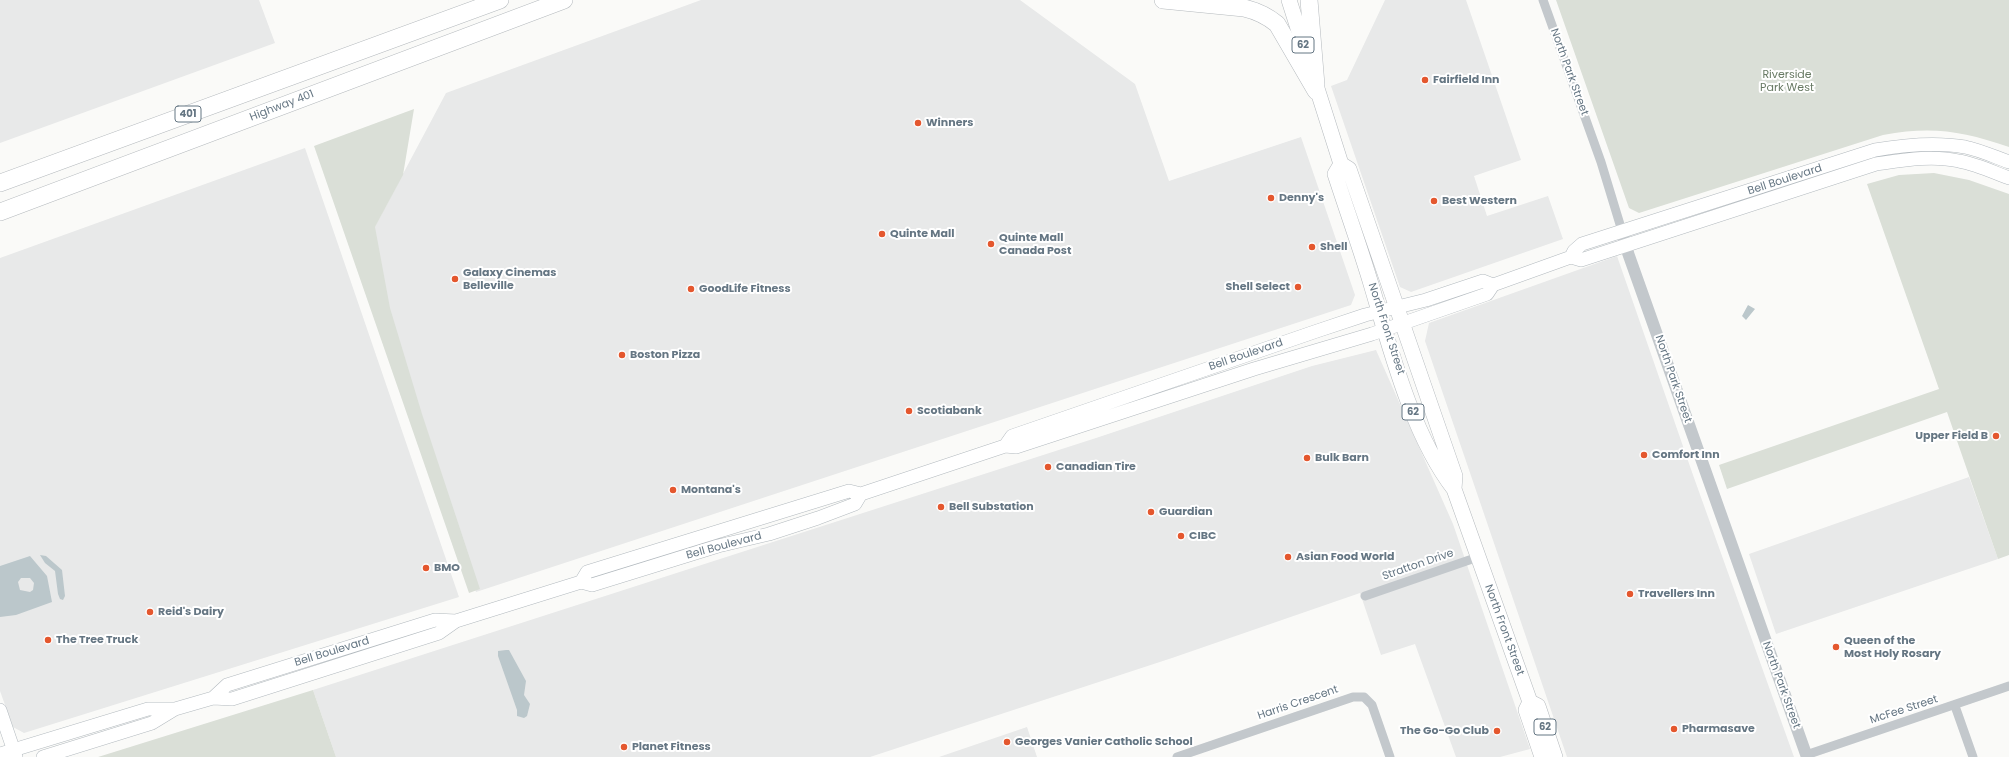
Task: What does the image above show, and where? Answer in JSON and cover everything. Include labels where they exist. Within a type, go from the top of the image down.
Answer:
[{"type":"highway","name":"401","points":[[0,183],[500,0]]},
{"type":"highway","name":"Highway 401","points":[[0,212],[564,0]]},
{"type":"highway","points":[[1163,0],[1244,8],[1257,11],[1267,16],[1277,24],[1316,91]]},
{"type":"highway","points":[[1180,2],[1199,0]]},
{"type":"highway","points":[[1309,0],[1316,91]]},
{"type":"main road","name":"North Front Street","points":[[1288,0],[1316,91],[1341,164],[1349,169],[1455,476],[1454,489]]},
{"type":"main road","name":"Bell Boulevard","points":[[1571,257],[1574,251],[1582,244],[1875,150],[1904,146],[1939,145],[1966,147],[2009,162]]},
{"type":"main road","name":"Bell Boulevard","points":[[43,757],[152,723],[176,709],[213,698],[227,685],[234,682],[435,620],[456,621],[581,582],[592,585],[718,546],[790,527],[855,504],[861,494],[1005,446],[1016,447],[1254,369],[1385,329],[1487,294],[1493,285],[1571,257],[1581,260],[1626,244],[1883,163],[1910,159],[1937,158],[1959,161],[2009,178]]},
{"type":"main road","name":"North Front Street","points":[[1341,164],[1335,174],[1385,329],[1420,431],[1446,480],[1454,489],[1530,702],[1538,706],[1555,757]]},
{"type":"main road","name":"Bell Boulevard","points":[[1005,446],[1012,436],[1317,331],[1483,281],[1493,285]]},
{"type":"main road","name":"North Front Street","points":[[1530,702],[1526,710],[1542,757]]},
{"type":"main road","name":"Bell Boulevard","points":[[7,753],[148,709],[176,709]]},
{"type":"main road","points":[[0,710],[7,753]]},
{"type":"street","name":"North Park Street","points":[[1544,0],[1601,162],[1626,244],[1700,459],[1806,756]]},
{"type":"street","name":"Stratton Drive","points":[[1365,596],[1478,557]]},
{"type":"street","name":"McFee Street","points":[[1806,756],[1955,706],[2009,686]]},
{"type":"street","name":"Harris Crescent","points":[[1177,757],[1326,705],[1364,697],[1372,705],[1390,757]]},
{"type":"street","points":[[1955,706],[1973,757]]},
{"type":"shaded area","points":[[0,0],[259,0],[275,43],[0,143]]},
{"type":"shaded area","name":"Quinte Mall","points":[[701,0],[1020,0],[1135,84],[1169,181],[1301,137],[1355,295],[1351,305],[476,592],[363,249],[446,93]]},
{"type":"shaded area","points":[[1385,0],[1466,0],[1521,160],[1474,176],[1487,216],[1548,196],[1563,239],[1411,292],[1400,287],[1331,86],[1347,80]]},
{"type":"shaded area","points":[[305,148],[459,597],[24,733],[13,727],[0,691],[0,258]]},
{"type":"shaded area","points":[[1617,256],[1693,475],[1794,757],[1567,757],[1425,341],[1429,323]]},
{"type":"shaded area","points":[[1748,305],[1755,309],[1746,320],[1742,316]]},
{"type":"shaded area","points":[[1376,350],[1453,524],[1530,749],[1500,757],[1456,757],[1415,644],[1381,655],[1360,593],[1172,658],[870,757],[336,757],[313,690],[1096,438],[1312,366]]},
{"type":"shaded area","points":[[1969,477],[1998,559],[1776,634],[1749,554]]},
{"type":"shaded area","points":[[40,555],[46,556],[62,570],[65,596],[63,600],[60,599],[58,594],[55,571],[45,563]]},
{"type":"shaded area","points":[[30,556],[47,576],[52,602],[16,615],[0,617],[0,566]],"holes":[[[21,578],[30,578],[34,583],[33,590],[30,592],[20,590],[18,582]]]},
{"type":"shaded area","points":[[509,650],[526,681],[524,695],[530,704],[527,716],[524,718],[517,716],[517,710],[498,656],[498,651]]},
{"type":"shaded area","name":"Georges Vanier Catholic School","points":[[1027,727],[1037,757],[939,757]]},
{"type":"green space","name":"Riverside Park West","points":[[1556,0],[2009,0],[2009,147],[1976,137],[1947,132],[1917,131],[1883,135],[1639,213],[1629,208]]},
{"type":"green space","points":[[414,109],[403,175],[375,227],[390,308],[422,414],[480,589],[469,593],[314,146]]},
{"type":"green space","points":[[1934,173],[1969,180],[2009,194],[2009,555],[1998,559],[1947,412],[1727,489],[1719,465],[1939,389],[1867,184],[1899,175]]},
{"type":"green space","points":[[313,690],[336,757],[98,757]]},
{"type":"place","name":"Fairfield Inn","points":[[1425,80]]},
{"type":"place","name":"Winners","points":[[918,123]]},
{"type":"place","name":"Denny's","points":[[1271,198]]},
{"type":"place","name":"Best Western","points":[[1434,201]]},
{"type":"place","name":"Quinte Mall","points":[[882,234]]},
{"type":"place","name":"Quinte Mall Canada Post","points":[[991,244]]},
{"type":"place","name":"Shell","points":[[1312,247]]},
{"type":"place","name":"Galaxy Cinemas Belleville","points":[[455,279]]},
{"type":"place","name":"Shell Select","points":[[1298,287]]},
{"type":"place","name":"GoodLife Fitness","points":[[691,289]]},
{"type":"place","name":"Boston Pizza","points":[[622,355]]},
{"type":"place","name":"Scotiabank","points":[[909,411]]},
{"type":"place","name":"Upper Field B","points":[[1996,436]]},
{"type":"place","name":"Comfort Inn","points":[[1644,455]]},
{"type":"place","name":"Bulk Barn","points":[[1307,458]]},
{"type":"place","name":"Canadian Tire","points":[[1048,467]]},
{"type":"place","name":"Montana's","points":[[673,490]]},
{"type":"place","name":"Bell Substation","points":[[941,507]]},
{"type":"place","name":"Guardian","points":[[1151,512]]},
{"type":"place","name":"CIBC","points":[[1181,536]]},
{"type":"place","name":"Asian Food World","points":[[1288,557]]},
{"type":"place","name":"BMO","points":[[426,568]]},
{"type":"place","name":"Travellers Inn","points":[[1630,594]]},
{"type":"place","name":"Reid's Dairy","points":[[150,612]]},
{"type":"place","name":"The Tree Truck","points":[[48,640]]},
{"type":"place","name":"Queen of the Most Holy Rosary","points":[[1836,647]]},
{"type":"place","name":"Pharmasave","points":[[1674,729]]},
{"type":"place","name":"The Go-Go Club","points":[[1497,731]]},
{"type":"place","name":"Georges Vanier Catholic School","points":[[1007,742]]},
{"type":"place","name":"Planet Fitness","points":[[624,747]]}]
